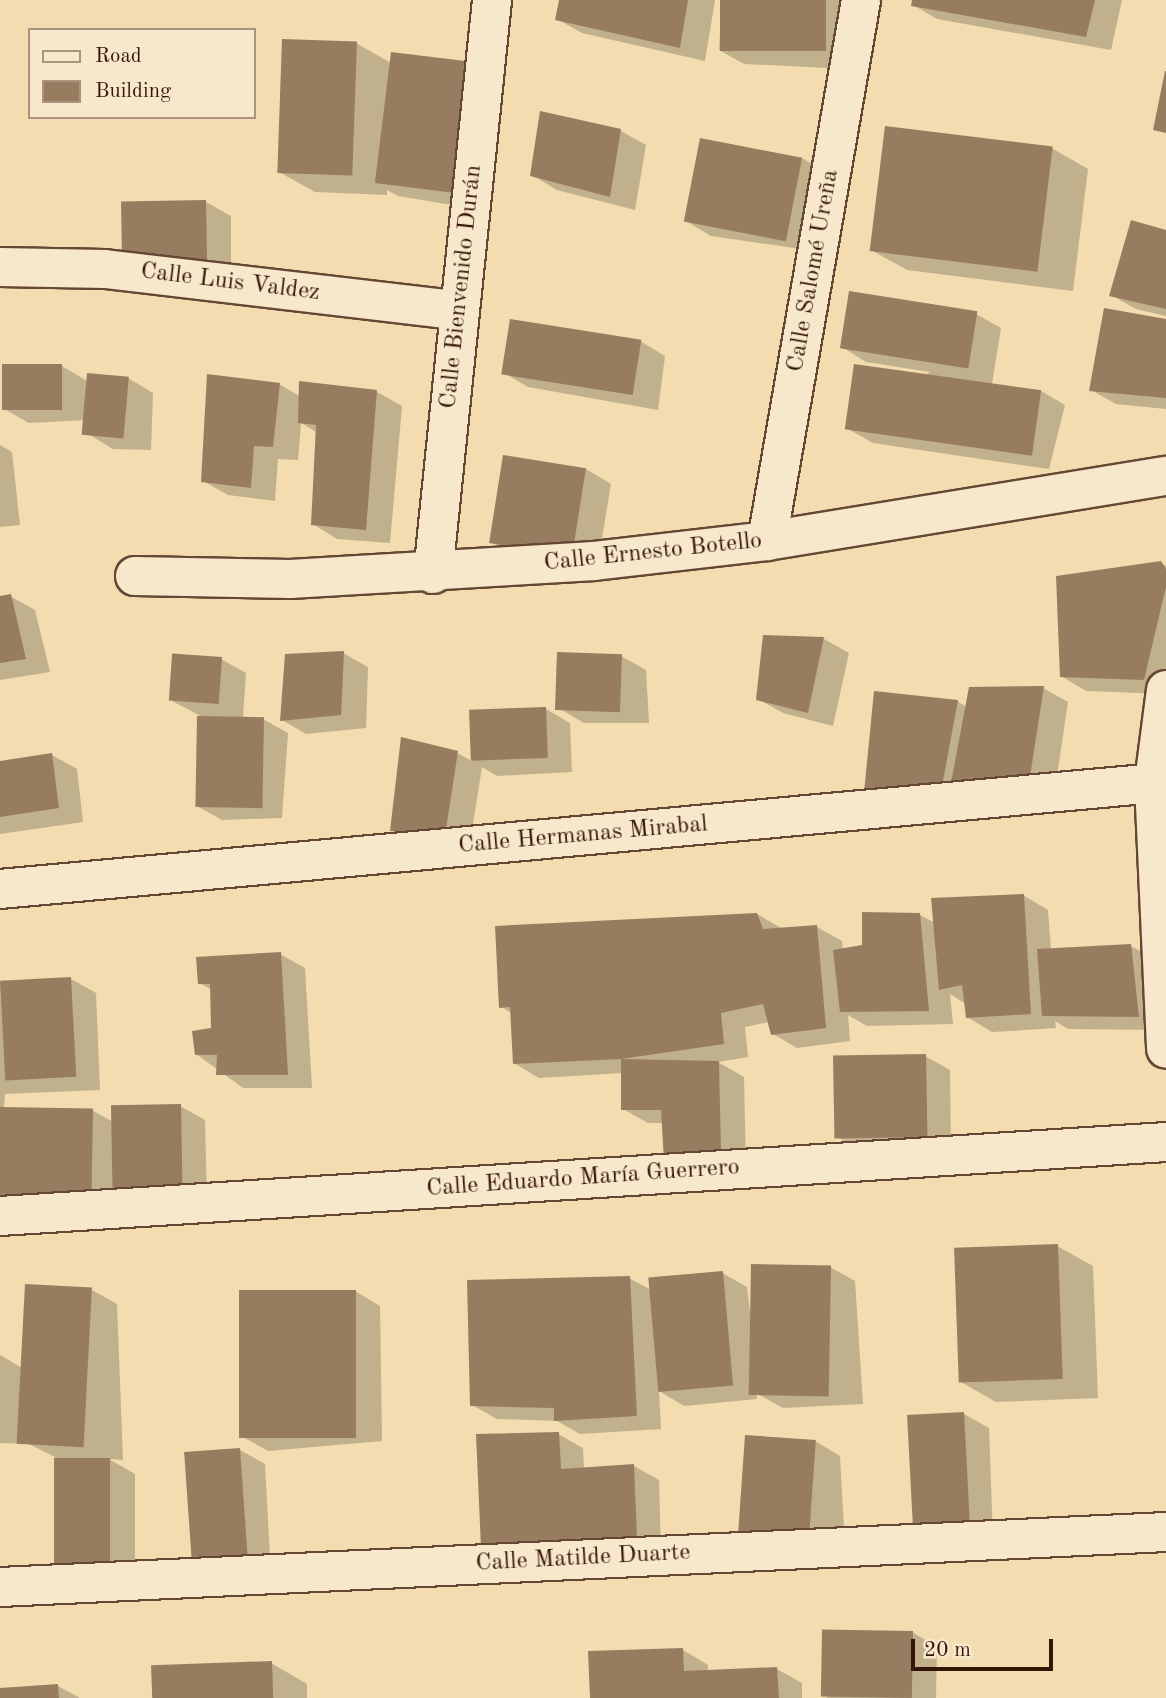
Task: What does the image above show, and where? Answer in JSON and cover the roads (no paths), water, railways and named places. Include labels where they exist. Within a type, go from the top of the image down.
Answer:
[{"type":"street","name":"Calle Bienvenido Durán","points":[[433,574],[492,0]]},
{"type":"street","name":"Calle Salomé Ureña","points":[[767,541],[862,0]]},
{"type":"street","name":"Calle Luis Valdez","points":[[0,267],[105,269],[460,311]]},
{"type":"street","name":"Calle Ernesto Botello","points":[[135,576],[290,579],[433,574],[767,541],[1166,476]]},
{"type":"street","points":[[1166,690],[1160,783],[1166,1049]]},
{"type":"street","name":"Calle Hermanas Mirabal","points":[[0,889],[1160,783]]},
{"type":"street","name":"Calle Eduardo María Guerrero","points":[[0,1216],[1166,1142]]},
{"type":"street","name":"Calle Matilde Duarte","points":[[0,1587],[1166,1532]]}]
